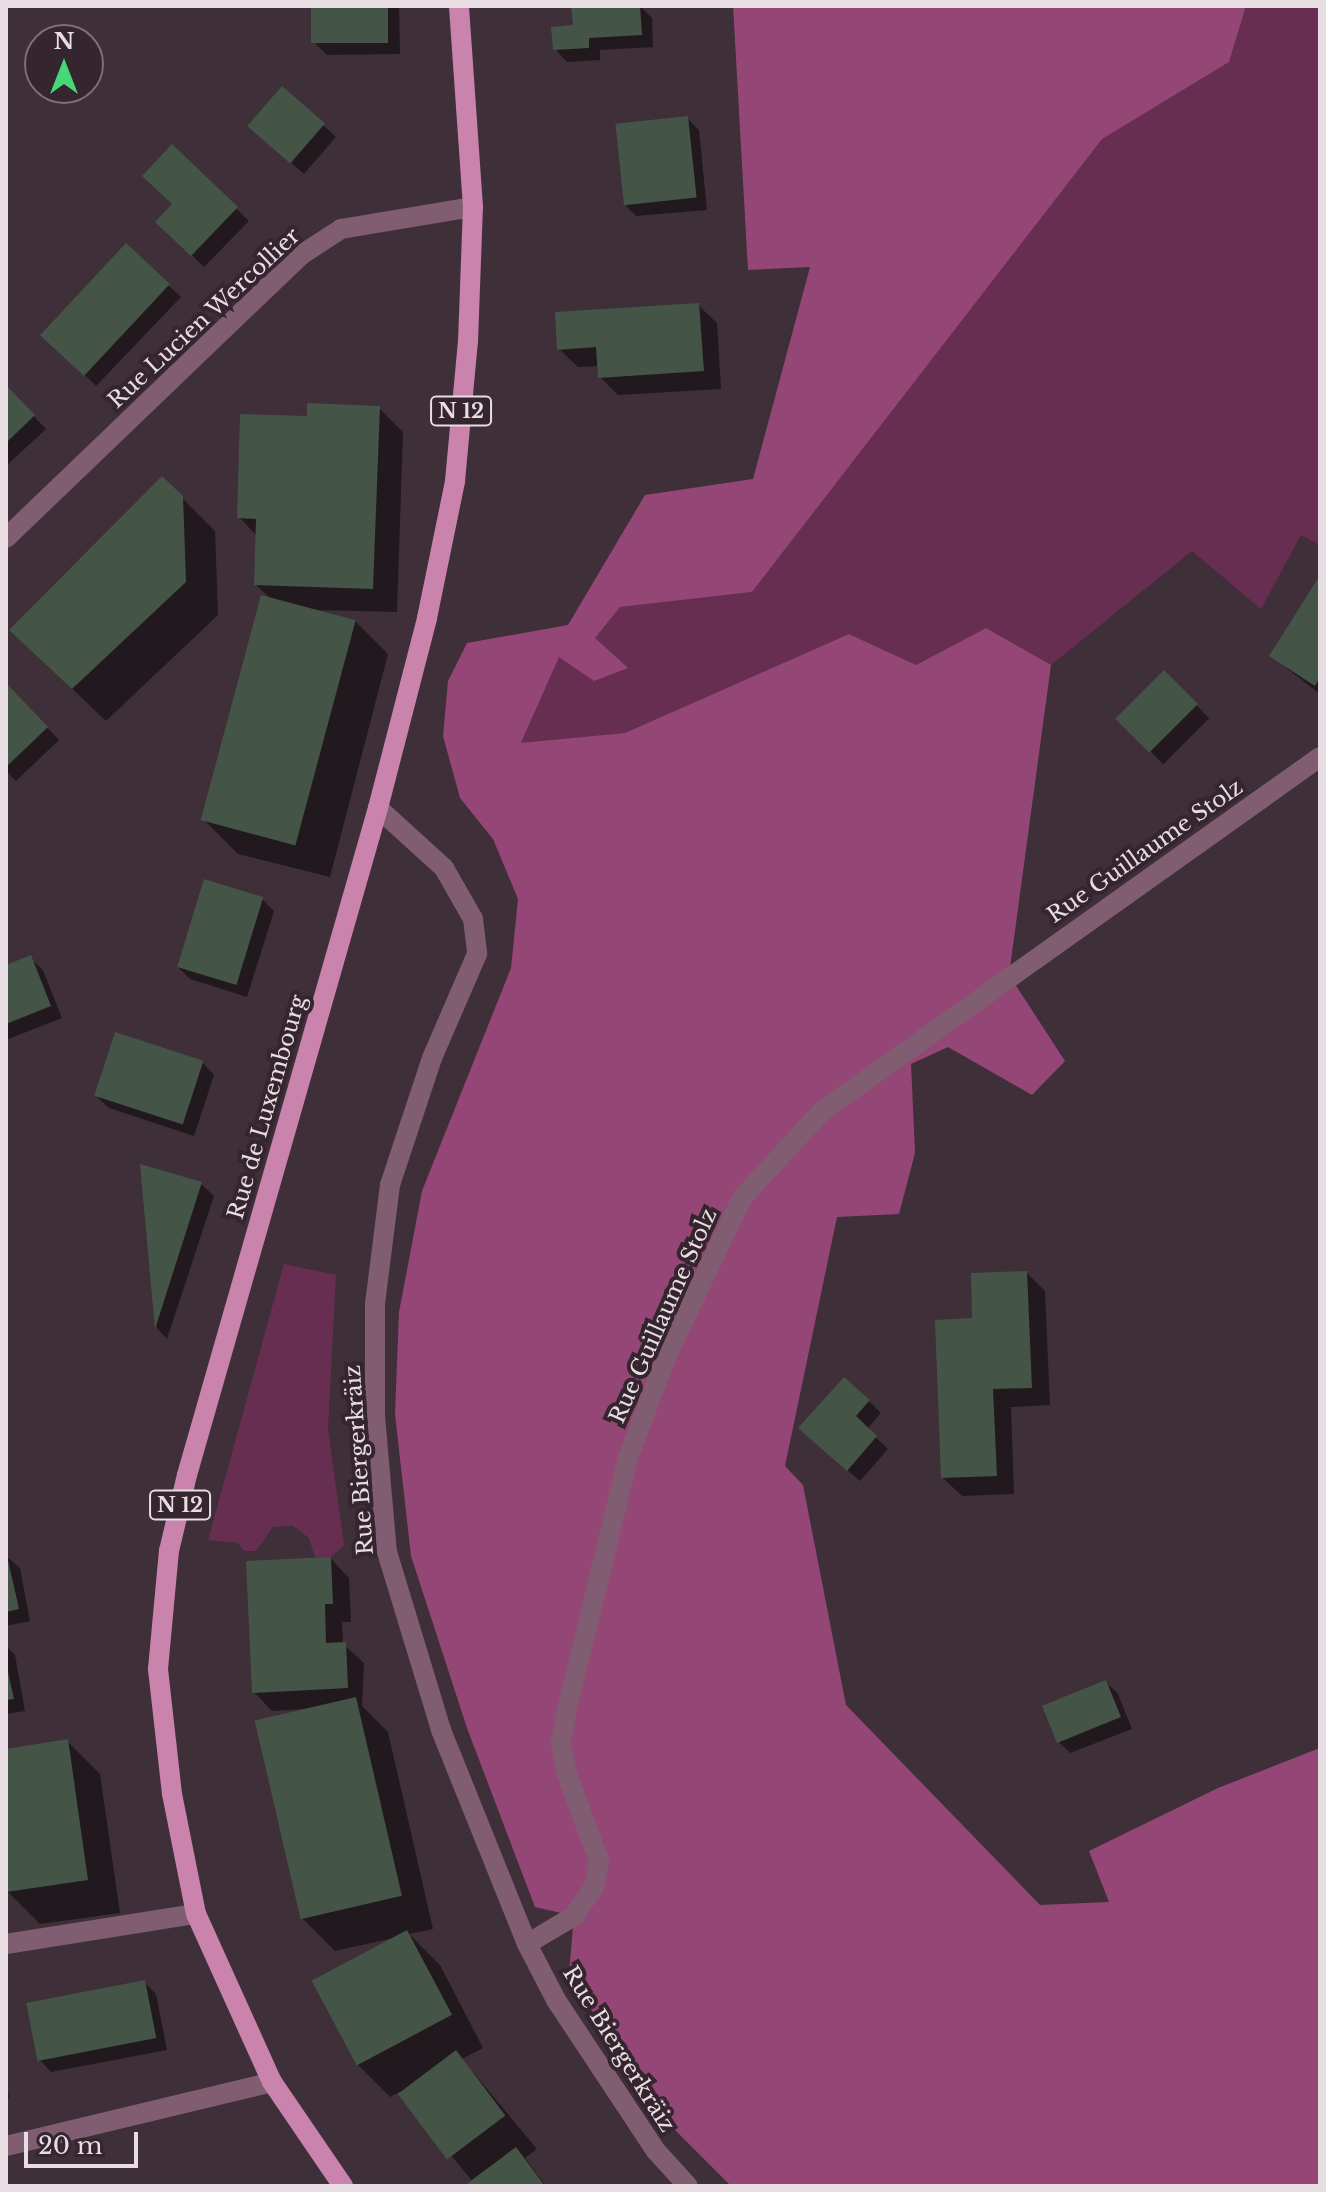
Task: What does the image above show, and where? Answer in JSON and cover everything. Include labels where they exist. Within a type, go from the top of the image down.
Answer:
[{"type":"main road","name":"Rue de Luxembourg","points":[[343,2186],[272,2082],[196,1914],[172,1794],[158,1669],[169,1551],[378,808],[427,618],[455,481],[468,342],[473,207],[459,6]]},
{"type":"street","name":"Rue Lucien Wercollier","points":[[6,538],[301,255],[341,229],[473,207]]},
{"type":"street","name":"Rue Guillaume Stolz","points":[[527,1944],[574,1916],[594,1887],[599,1861],[567,1774],[561,1742],[566,1713],[628,1458],[667,1355],[742,1198],[821,1112],[1320,757]]},
{"type":"street","name":"Rue Biergerkräiz","points":[[378,808],[444,868],[473,919],[477,954],[432,1058],[390,1185],[375,1303],[375,1416],[387,1552],[441,1730],[527,1944],[556,2000],[647,2139],[688,2186]]},
{"type":"street","points":[[6,1944],[196,1914]]},
{"type":"street","points":[[6,2146],[272,2082]]},
{"type":"shaded area","points":[[733,6],[1246,6],[1229,62],[1102,139],[752,592],[620,607],[595,638],[628,668],[594,681],[559,657],[521,743],[625,733],[849,634],[916,665],[986,628],[1051,665],[1009,975],[1065,1061],[1032,1095],[948,1047],[911,1064],[915,1153],[899,1214],[837,1217],[785,1466],[803,1485],[846,1705],[1040,1905],[1109,1902],[1089,1851],[1218,1788],[1320,1748],[1320,2186],[731,2186],[673,2128],[568,1984],[574,1916],[535,1907],[467,1728],[411,1556],[395,1414],[399,1312],[422,1191],[511,968],[518,899],[493,839],[460,798],[443,736],[448,681],[467,643],[568,625],[645,495],[753,479],[810,267],[748,270]]},
{"type":"shaded area","points":[[1246,6],[1320,6],[1320,545],[1301,535],[1261,609],[1192,551],[1051,665],[986,628],[916,665],[849,634],[625,733],[521,744],[559,656],[627,669],[594,638],[620,607],[752,592],[1102,138],[1229,62]]},
{"type":"shaded area","points":[[284,1264],[336,1275],[328,1429],[344,1545],[331,1557],[315,1558],[309,1538],[293,1526],[273,1527],[256,1551],[244,1551],[238,1543],[208,1540]]},
{"type":"building","points":[[311,6],[388,6],[388,43],[311,43]]},
{"type":"building","points":[[571,6],[640,6],[642,35],[589,38],[589,48],[553,50],[551,27],[573,25]]},
{"type":"building","points":[[282,86],[325,123],[290,163],[247,126]]},
{"type":"building","points":[[688,116],[697,198],[624,205],[615,124]]},
{"type":"building","points":[[172,144],[238,207],[191,256],[155,222],[172,204],[142,176]]},
{"type":"building","points":[[126,243],[170,284],[84,376],[40,335]]},
{"type":"building","points":[[699,303],[704,371],[598,378],[596,347],[557,350],[555,312]]},
{"type":"building","points":[[6,385],[35,415],[6,443]]},
{"type":"building","points":[[307,403],[380,406],[373,589],[254,585],[256,519],[237,518],[240,414],[307,416]]},
{"type":"building","points":[[162,476],[183,496],[186,582],[72,689],[9,630]]},
{"type":"building","points":[[1320,575],[1320,677],[1315,686],[1269,656]]},
{"type":"building","points":[[261,595],[356,620],[295,845],[201,820]]},
{"type":"building","points":[[1164,670],[1198,704],[1149,753],[1115,719]]},
{"type":"building","points":[[6,683],[48,727],[6,767]]},
{"type":"building","points":[[204,879],[263,897],[236,985],[177,967]]},
{"type":"building","points":[[31,955],[51,1006],[6,1024],[6,965]]},
{"type":"building","points":[[115,1032],[203,1061],[183,1124],[94,1096]]},
{"type":"building","points":[[140,1164],[202,1182],[155,1329]]},
{"type":"building","points":[[1027,1271],[1032,1388],[993,1389],[997,1476],[941,1478],[935,1320],[972,1318],[971,1273]]},
{"type":"building","points":[[844,1377],[870,1400],[856,1416],[877,1436],[847,1471],[798,1428]]},
{"type":"building","points":[[6,1551],[19,1609],[6,1612]]},
{"type":"building","points":[[331,1557],[333,1604],[325,1604],[326,1643],[346,1642],[348,1688],[252,1693],[246,1561]]},
{"type":"building","points":[[6,1663],[14,1699],[6,1700]]},
{"type":"building","points":[[1106,1680],[1121,1717],[1057,1743],[1042,1706]]},
{"type":"building","points":[[356,1697],[402,1896],[301,1919],[255,1720]]},
{"type":"building","points":[[68,1739],[88,1880],[6,1892],[6,1749]]},
{"type":"building","points":[[407,1930],[452,2015],[357,2065],[312,1981]]},
{"type":"building","points":[[145,1980],[156,2038],[37,2061],[26,2003]]},
{"type":"building","points":[[456,2050],[505,2115],[447,2159],[398,2094]]},
{"type":"building","points":[[516,2147],[545,2186],[464,2186]]}]
